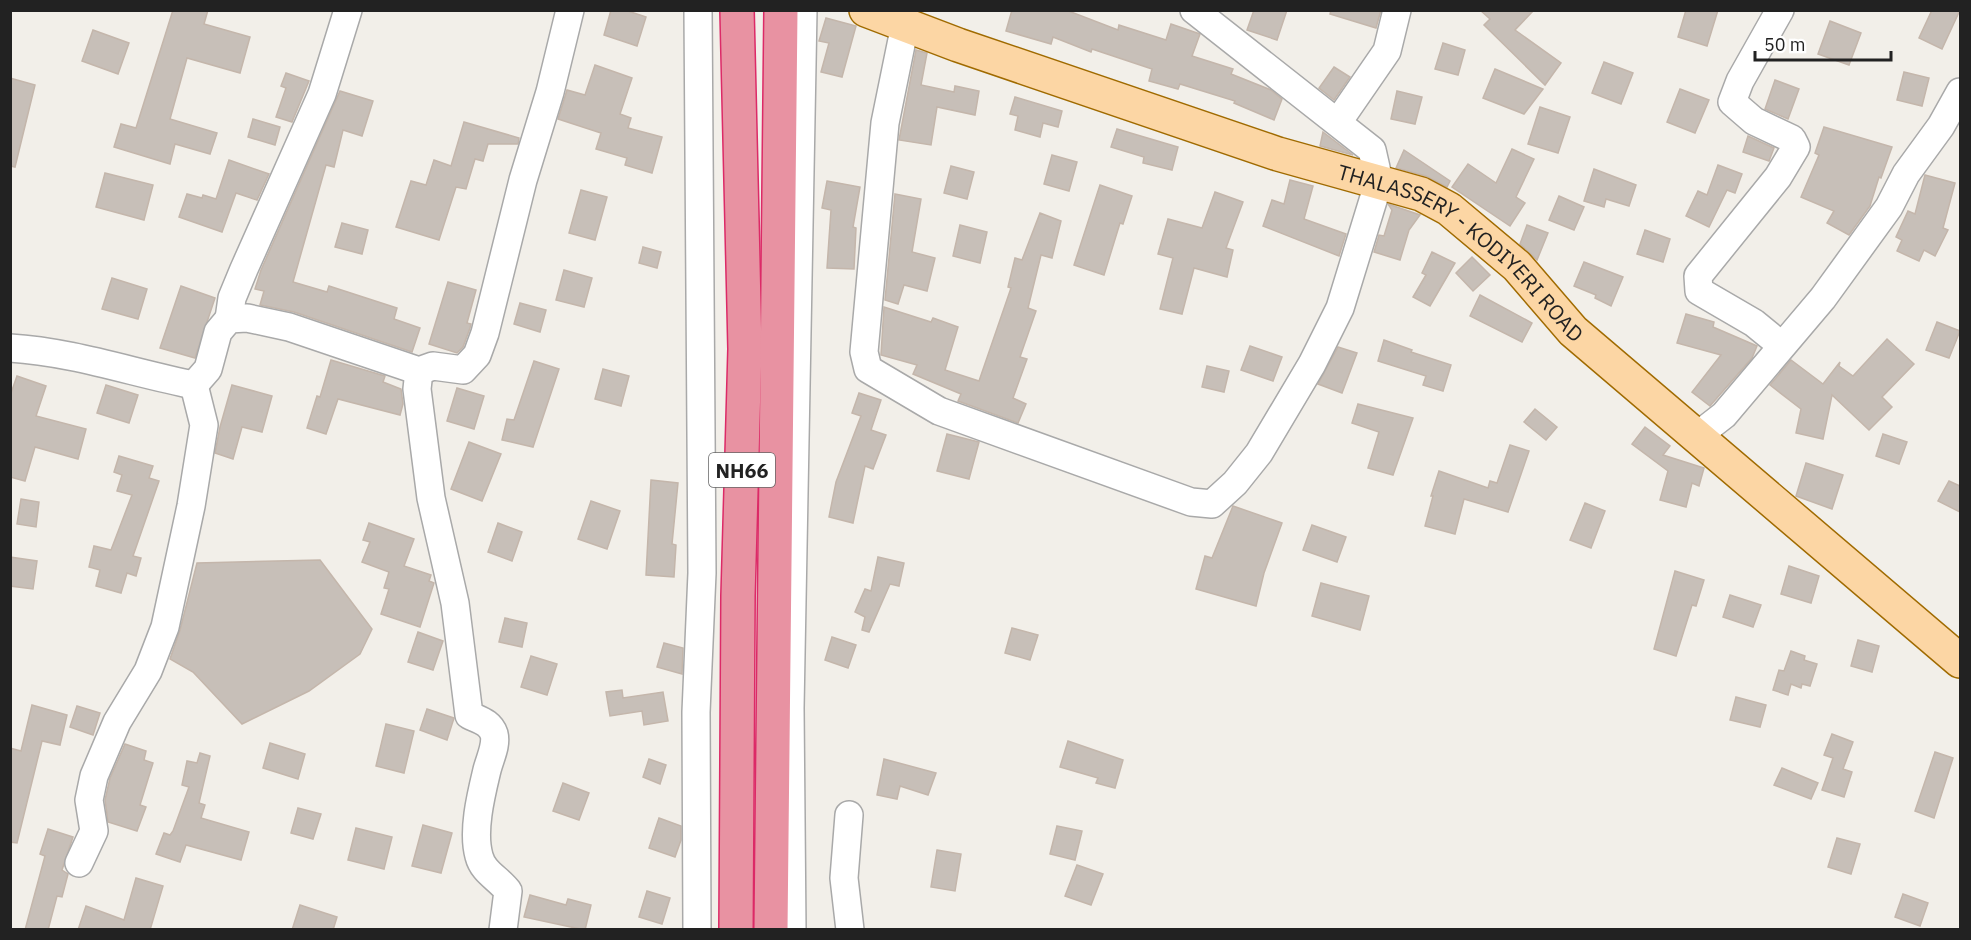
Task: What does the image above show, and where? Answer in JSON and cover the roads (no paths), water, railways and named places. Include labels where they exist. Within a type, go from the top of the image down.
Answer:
[{"type":"highway","name":"NH66","points":[[736,930],[738,596],[745,350],[737,10]]},
{"type":"highway","name":"NH66","points":[[771,930],[781,10]]},
{"type":"main road","name":"THALASSERY - KODIYERI ROAD","points":[[866,10],[1278,154],[1421,194],[1449,209],[1517,266],[1573,331],[1960,661]]},
{"type":"street","points":[[194,385],[208,369],[218,333],[229,319],[232,298],[244,269],[322,94],[348,10]]},
{"type":"street","points":[[229,319],[247,318],[289,327],[419,371],[433,366],[463,370],[477,355],[570,10]]},
{"type":"street","points":[[697,930],[696,712],[702,573],[698,10]]},
{"type":"street","points":[[792,930],[790,708],[803,10]]},
{"type":"street","points":[[905,25],[885,123],[864,352],[868,369],[939,411],[1191,502],[1212,504],[1235,483],[1282,417],[1340,308],[1379,181],[1372,150],[1194,10]]},
{"type":"street","points":[[1338,122],[1387,51],[1397,10]]},
{"type":"street","points":[[1780,10],[1740,81],[1732,102],[1754,121],[1791,139],[1796,147],[1778,177],[1698,276],[1699,291],[1754,322],[1781,345]]},
{"type":"street","points":[[1698,436],[1724,415],[1822,298],[1889,207],[1906,174],[1941,126],[1960,92]]},
{"type":"street","points":[[10,348],[83,357],[194,385]]},
{"type":"street","points":[[419,371],[417,389],[428,476],[455,603],[469,715],[488,724],[494,733],[495,745],[482,793],[478,855],[484,870],[498,878],[508,891],[503,930]]},
{"type":"street","points":[[79,863],[94,831],[89,800],[94,776],[117,722],[148,671],[165,627],[191,506],[204,425],[194,385]]},
{"type":"street","points":[[849,815],[844,878],[850,930]]}]
